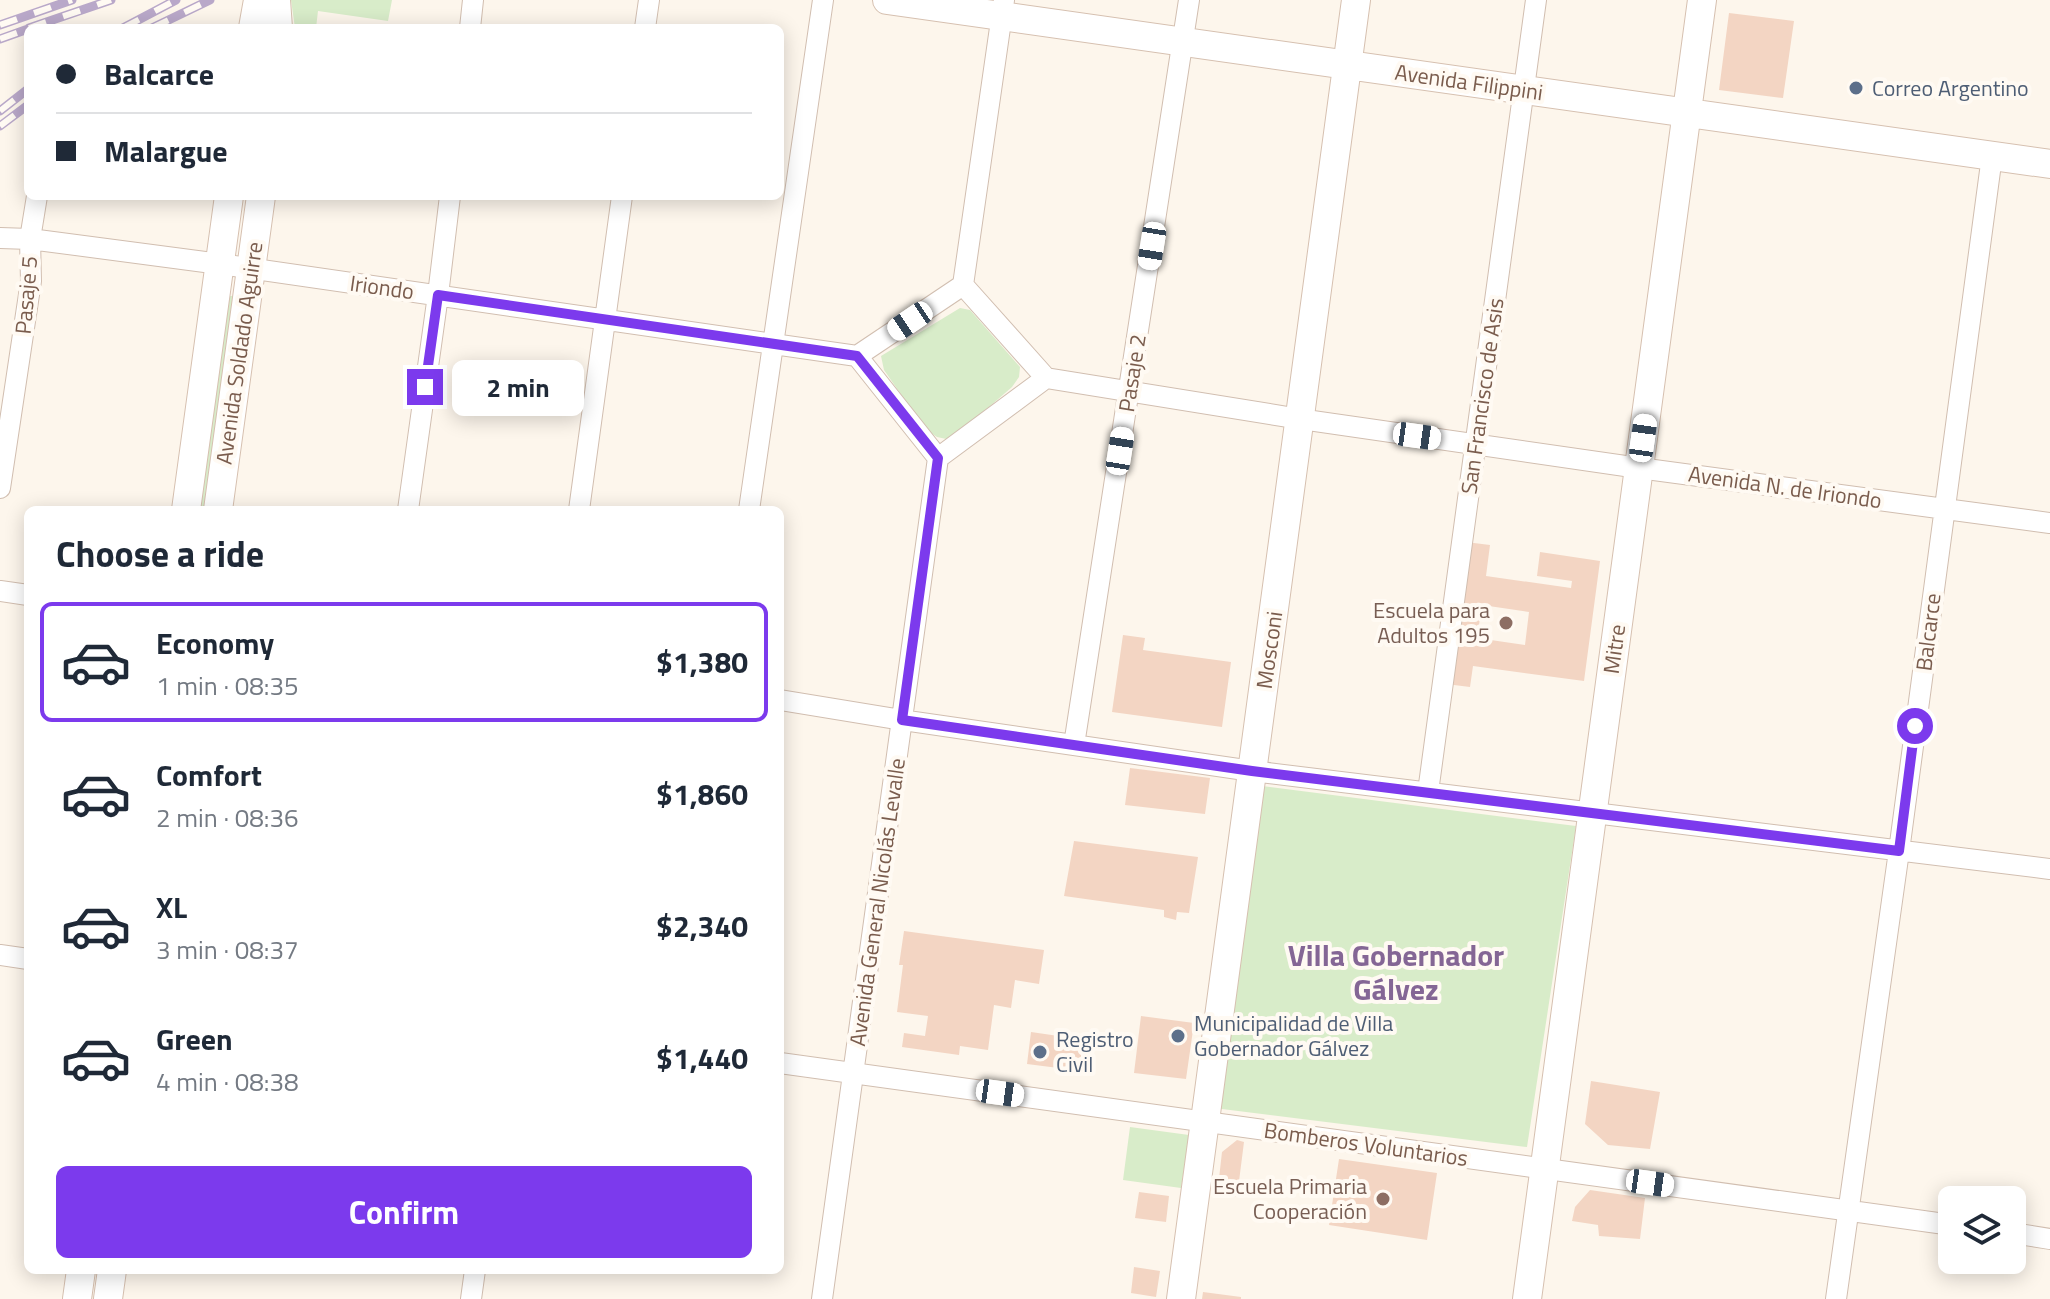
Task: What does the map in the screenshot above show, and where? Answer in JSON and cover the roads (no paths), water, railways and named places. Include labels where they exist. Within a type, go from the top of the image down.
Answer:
[{"type":"street","points":[[254,24],[258,0]]},
{"type":"street","points":[[276,0],[278,24]]},
{"type":"street","points":[[470,24],[473,0]]},
{"type":"street","points":[[646,24],[649,0]]},
{"type":"street","points":[[750,506],[823,0]]},
{"type":"street","name":"Avenida Filippini","points":[[887,0],[1003,8],[1183,42],[2050,164]]},
{"type":"street","name":"Pasaje 2","points":[[1074,745],[1189,0]]},
{"type":"street","name":"Mosconi","points":[[1181,1299],[1356,0]]},
{"type":"street","name":"San Francisco de Asis","points":[[1428,792],[1536,0]]},
{"type":"street","name":"Mitre","points":[[1527,1299],[1702,0]]},
{"type":"street","points":[[963,285],[1046,378],[938,458],[857,356],[963,285],[1003,8]]},
{"type":"street","name":"Balcarce","points":[[1836,1299],[1992,156]]},
{"type":"street","name":"Pasaje 5","points":[[0,488],[31,281],[30,239],[36,200]]},
{"type":"street","name":"Avenida Soldado Aguirre","points":[[187,506],[228,200]]},
{"type":"street","name":"Avenida Soldado Aguirre","points":[[219,506],[260,200]]},
{"type":"street","points":[[409,506],[450,200]]},
{"type":"street","points":[[580,506],[621,200]]},
{"type":"street","name":"Iriondo","points":[[0,238],[30,239],[251,268],[857,356]]},
{"type":"street","name":"Avenida N. de Iriondo","points":[[1046,378],[1300,419],[1639,468],[2050,523]]},
{"type":"street","name":"Avenida General Nicolás Levalle","points":[[822,1299],[938,458]]},
{"type":"street","points":[[0,591],[24,594]]},
{"type":"street","points":[[784,701],[1252,771],[2050,869]]},
{"type":"street","points":[[0,955],[24,958]]},
{"type":"street","name":"Bomberos Voluntarios","points":[[784,1064],[1938,1223]]},
{"type":"street","points":[[2026,1235],[2050,1239]]},
{"type":"street","points":[[77,1299],[80,1274]]},
{"type":"street","points":[[108,1299],[111,1274]]},
{"type":"street","points":[[471,1299],[474,1274]]},
{"type":"railway","points":[[0,25],[72,0]]},
{"type":"railway","points":[[41,24],[111,0]]},
{"type":"railway","points":[[131,24],[176,0]]},
{"type":"railway","points":[[160,24],[210,0]]},
{"type":"railway","points":[[0,39],[24,30]]},
{"type":"railway","points":[[0,111],[24,92]]},
{"type":"railway","points":[[0,126],[24,108]]},
{"type":"place","name":"Correo Argentino","points":[[1856,88]]},
{"type":"place","name":"Escuela para Adultos 195","points":[[1506,623]]},
{"type":"place","name":"Municipalidad de Villa Gobernador Gálvez","points":[[1178,1036]]},
{"type":"place","name":"Registro Civil","points":[[1040,1052]]},
{"type":"place","name":"Escuela Primaria Cooperación","points":[[1383,1199]]},
{"type":"district","name":"Villa Gobernador Gálvez","points":[[1396,973]]}]
